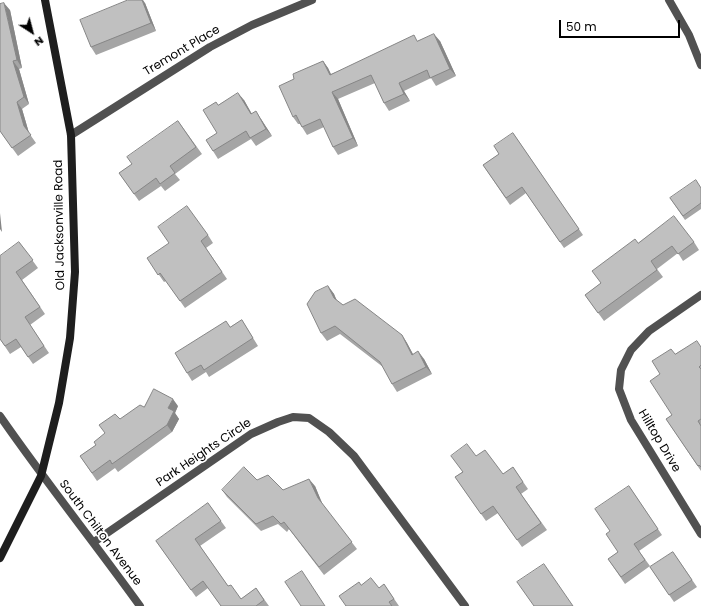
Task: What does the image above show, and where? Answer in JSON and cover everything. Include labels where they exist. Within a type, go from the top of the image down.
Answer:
[{"type":"main road","name":"Old Jacksonville Road","points":[[0,558],[41,476],[59,403],[70,338],[75,272],[71,135],[45,0]]},
{"type":"street","name":"Tremont Place","points":[[71,135],[210,47],[252,25],[312,0]]},
{"type":"street","points":[[670,0],[689,35],[701,65]]},
{"type":"street","name":"Hilltop Drive","points":[[701,295],[649,331],[631,350],[621,370],[619,389],[631,420],[701,534]]},
{"type":"street","name":"South Chilton Avenue","points":[[0,416],[41,476],[94,542],[140,606]]},
{"type":"street","name":"Park Heights Circle","points":[[94,542],[251,434],[293,417],[309,418],[329,432],[354,456],[465,606]]},
{"type":"building","points":[[128,0],[142,0],[151,23],[91,47],[80,20]]},
{"type":"building","points":[[4,3],[17,60],[13,61],[24,97],[17,102],[24,126],[31,135],[12,148],[0,131],[0,4]]},
{"type":"building","points":[[434,34],[450,69],[430,78],[427,70],[399,83],[404,94],[384,103],[371,75],[332,92],[353,138],[333,147],[320,119],[302,127],[296,115],[293,117],[279,86],[294,79],[293,74],[323,61],[330,75],[414,35],[417,41]]},
{"type":"building","points":[[238,93],[251,114],[256,111],[266,129],[250,138],[246,131],[213,151],[206,140],[217,133],[203,110],[216,102],[218,105]]},
{"type":"building","points":[[178,121],[196,147],[170,166],[175,173],[160,184],[156,178],[134,194],[119,173],[132,164],[127,157]]},
{"type":"building","points":[[513,133],[579,229],[560,242],[522,187],[506,198],[483,165],[499,154],[494,146]]},
{"type":"building","points":[[696,180],[701,188],[701,203],[683,216],[670,198]]},
{"type":"building","points":[[187,206],[208,235],[201,241],[222,272],[180,301],[160,273],[158,275],[147,258],[169,243],[158,227]]},
{"type":"building","points":[[674,216],[694,242],[678,254],[672,246],[651,261],[657,270],[598,313],[585,295],[601,283],[592,271],[635,239],[638,243]]},
{"type":"building","points":[[19,242],[33,260],[16,272],[40,307],[25,317],[44,346],[28,357],[16,339],[5,346],[0,339],[0,256]]},
{"type":"building","points":[[328,286],[334,298],[343,305],[355,299],[402,335],[412,355],[418,351],[426,367],[392,384],[380,362],[335,326],[321,333],[307,304],[315,292]]},
{"type":"building","points":[[242,320],[253,338],[204,370],[201,365],[187,373],[175,353],[226,321],[230,327]]},
{"type":"building","points":[[697,341],[701,347],[701,365],[699,367],[701,369],[701,419],[698,421],[701,426],[701,467],[699,465],[698,466],[666,419],[672,415],[650,381],[660,374],[652,361],[671,349],[675,354]]},
{"type":"building","points":[[154,389],[173,399],[168,408],[174,411],[167,425],[112,464],[110,460],[92,473],[80,456],[96,445],[94,442],[105,433],[99,425],[115,414],[120,419],[140,405],[144,407]]},
{"type":"building","points":[[467,444],[476,456],[485,450],[503,474],[513,467],[523,482],[516,487],[541,523],[517,540],[493,506],[481,514],[455,477],[463,472],[451,456]]},
{"type":"building","points":[[244,467],[257,480],[268,475],[283,490],[309,479],[318,498],[352,542],[319,567],[284,522],[281,524],[273,516],[256,524],[222,490]]},
{"type":"building","points":[[629,486],[658,529],[634,544],[645,560],[621,577],[608,559],[618,552],[606,534],[610,531],[595,509]]},
{"type":"building","points":[[208,503],[221,521],[195,539],[228,586],[231,585],[241,599],[256,588],[264,600],[256,606],[221,606],[203,581],[191,590],[156,541]]},
{"type":"building","points":[[673,552],[692,580],[669,595],[650,567]]},
{"type":"building","points":[[544,564],[573,606],[534,606],[517,582]]},
{"type":"building","points":[[302,571],[325,606],[301,606],[285,582]]},
{"type":"building","points":[[371,578],[379,588],[384,584],[394,599],[389,602],[392,606],[346,606],[339,596],[359,582],[361,585]]}]
